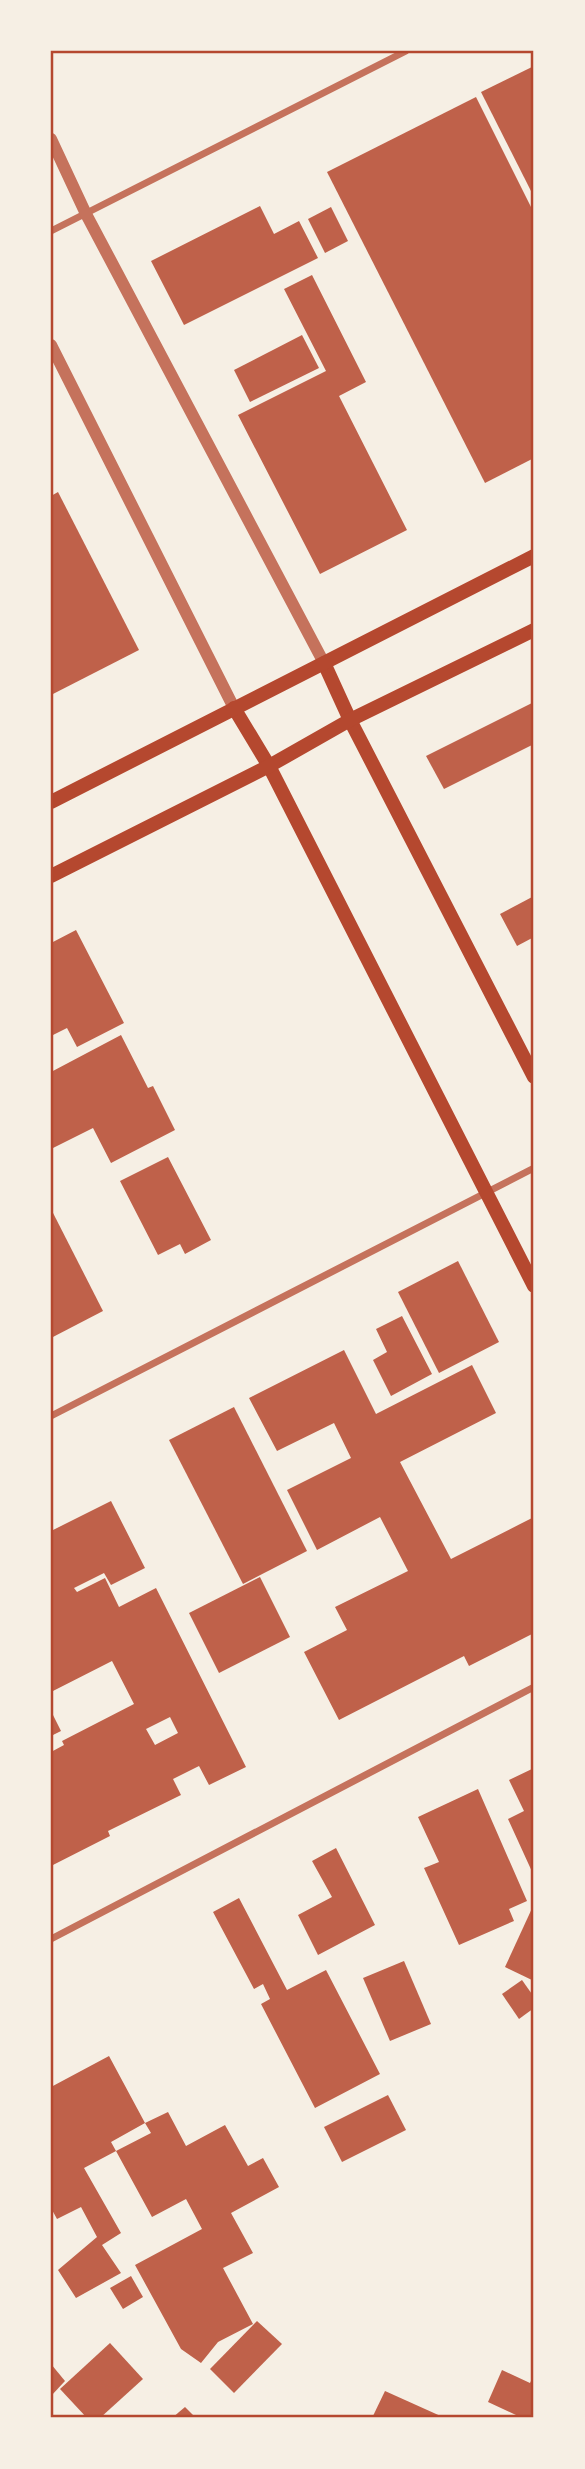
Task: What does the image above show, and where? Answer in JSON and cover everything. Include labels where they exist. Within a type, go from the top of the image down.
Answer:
[{"type":"main road","points":[[51,802],[534,556]]},
{"type":"main road","points":[[51,876],[269,765],[350,720],[534,630]]},
{"type":"main road","points":[[324,663],[350,720],[534,1077]]},
{"type":"main road","points":[[234,708],[269,765],[534,1286]]},
{"type":"street","points":[[51,231],[406,51]]},
{"type":"street","points":[[51,139],[86,214],[324,663]]},
{"type":"street","points":[[51,345],[234,708]]},
{"type":"street","points":[[51,1416],[534,1168]]},
{"type":"street","points":[[51,1939],[534,1687]]},
{"type":"building","points":[[534,66],[534,197],[481,92]]},
{"type":"building","points":[[476,97],[534,213],[534,458],[485,483],[327,172]]},
{"type":"building","points":[[260,206],[274,234],[299,221],[318,258],[184,325],[151,261]]},
{"type":"building","points":[[331,207],[348,241],[325,253],[308,219]]},
{"type":"building","points":[[312,275],[366,382],[339,396],[407,530],[320,574],[238,415],[326,371],[284,289]]},
{"type":"building","points":[[302,335],[319,368],[250,402],[234,370]]},
{"type":"building","points":[[58,492],[139,650],[51,695],[51,496]]},
{"type":"building","points":[[534,702],[534,744],[444,789],[426,756]]},
{"type":"building","points":[[534,896],[534,937],[517,946],[500,914]]},
{"type":"building","points":[[76,930],[124,1023],[77,1047],[67,1028],[51,1036],[51,943]]},
{"type":"building","points":[[121,1035],[148,1088],[153,1086],[175,1130],[111,1163],[93,1128],[51,1149],[51,1072]]},
{"type":"building","points":[[168,1157],[211,1240],[185,1254],[180,1244],[158,1255],[120,1181]]},
{"type":"building","points":[[51,1209],[103,1311],[51,1338]]},
{"type":"building","points":[[458,1261],[499,1342],[439,1373],[398,1292]]},
{"type":"building","points":[[402,1316],[432,1374],[391,1396],[373,1360],[387,1352],[376,1329]]},
{"type":"building","points":[[344,1350],[376,1414],[472,1365],[496,1413],[400,1462],[451,1559],[534,1517],[534,1633],[469,1666],[464,1656],[339,1720],[304,1652],[347,1630],[335,1607],[408,1571],[380,1517],[317,1550],[287,1490],[351,1458],[334,1423],[277,1451],[249,1398]]},
{"type":"building","points":[[234,1407],[307,1551],[243,1584],[169,1440]]},
{"type":"building","points":[[111,1501],[145,1568],[111,1585],[104,1573],[74,1588],[77,1592],[105,1578],[119,1607],[156,1588],[246,1767],[209,1785],[199,1766],[173,1779],[181,1795],[108,1831],[110,1836],[51,1866],[51,1752],[64,1745],[62,1741],[134,1704],[112,1661],[51,1692],[51,1531]],"holes":[[[170,1717],[178,1733],[155,1745],[146,1729]]]},
{"type":"building","points":[[260,1577],[290,1637],[219,1673],[189,1613]]},
{"type":"building","points":[[51,1711],[61,1731],[51,1736]]},
{"type":"building","points":[[534,1768],[534,1876],[508,1819],[524,1811],[509,1780]]},
{"type":"building","points":[[478,1789],[527,1901],[509,1909],[514,1921],[459,1945],[424,1868],[439,1862],[418,1817]]},
{"type":"building","points":[[336,1848],[375,1925],[318,1955],[298,1915],[332,1897],[312,1861]]},
{"type":"building","points":[[239,1898],[287,1990],[326,1970],[380,2074],[315,2108],[261,2004],[270,1999],[263,1984],[254,1989],[213,1912]]},
{"type":"building","points":[[534,1904],[534,1981],[505,1967]]},
{"type":"building","points":[[404,1961],[431,2024],[390,2041],[363,1978]]},
{"type":"building","points":[[522,1980],[534,1997],[534,2008],[519,2019],[502,1994]]},
{"type":"building","points":[[109,2056],[145,2123],[111,2142],[116,2151],[84,2168],[121,2233],[102,2245],[121,2273],[76,2298],[58,2270],[97,2237],[81,2207],[57,2219],[51,2208],[51,2087]]},
{"type":"building","points":[[388,2095],[406,2130],[342,2162],[324,2127]]},
{"type":"building","points":[[168,2112],[186,2146],[225,2125],[248,2166],[263,2158],[279,2187],[231,2213],[253,2253],[223,2268],[253,2324],[218,2342],[201,2363],[181,2349],[135,2265],[202,2229],[186,2199],[152,2217],[116,2151],[151,2133],[145,2123]]},
{"type":"building","points":[[131,2276],[143,2297],[123,2309],[110,2288]]},
{"type":"building","points":[[257,2321],[282,2344],[234,2393],[210,2369]]},
{"type":"building","points":[[110,2343],[143,2379],[100,2418],[87,2418],[60,2389]]},
{"type":"building","points":[[51,2364],[65,2381],[51,2396]]},
{"type":"building","points":[[502,2370],[530,2383],[534,2375],[534,2418],[514,2418],[516,2415],[488,2402]]},
{"type":"building","points":[[385,2391],[445,2418],[372,2418]]},
{"type":"building","points":[[185,2407],[196,2418],[172,2418]]}]
